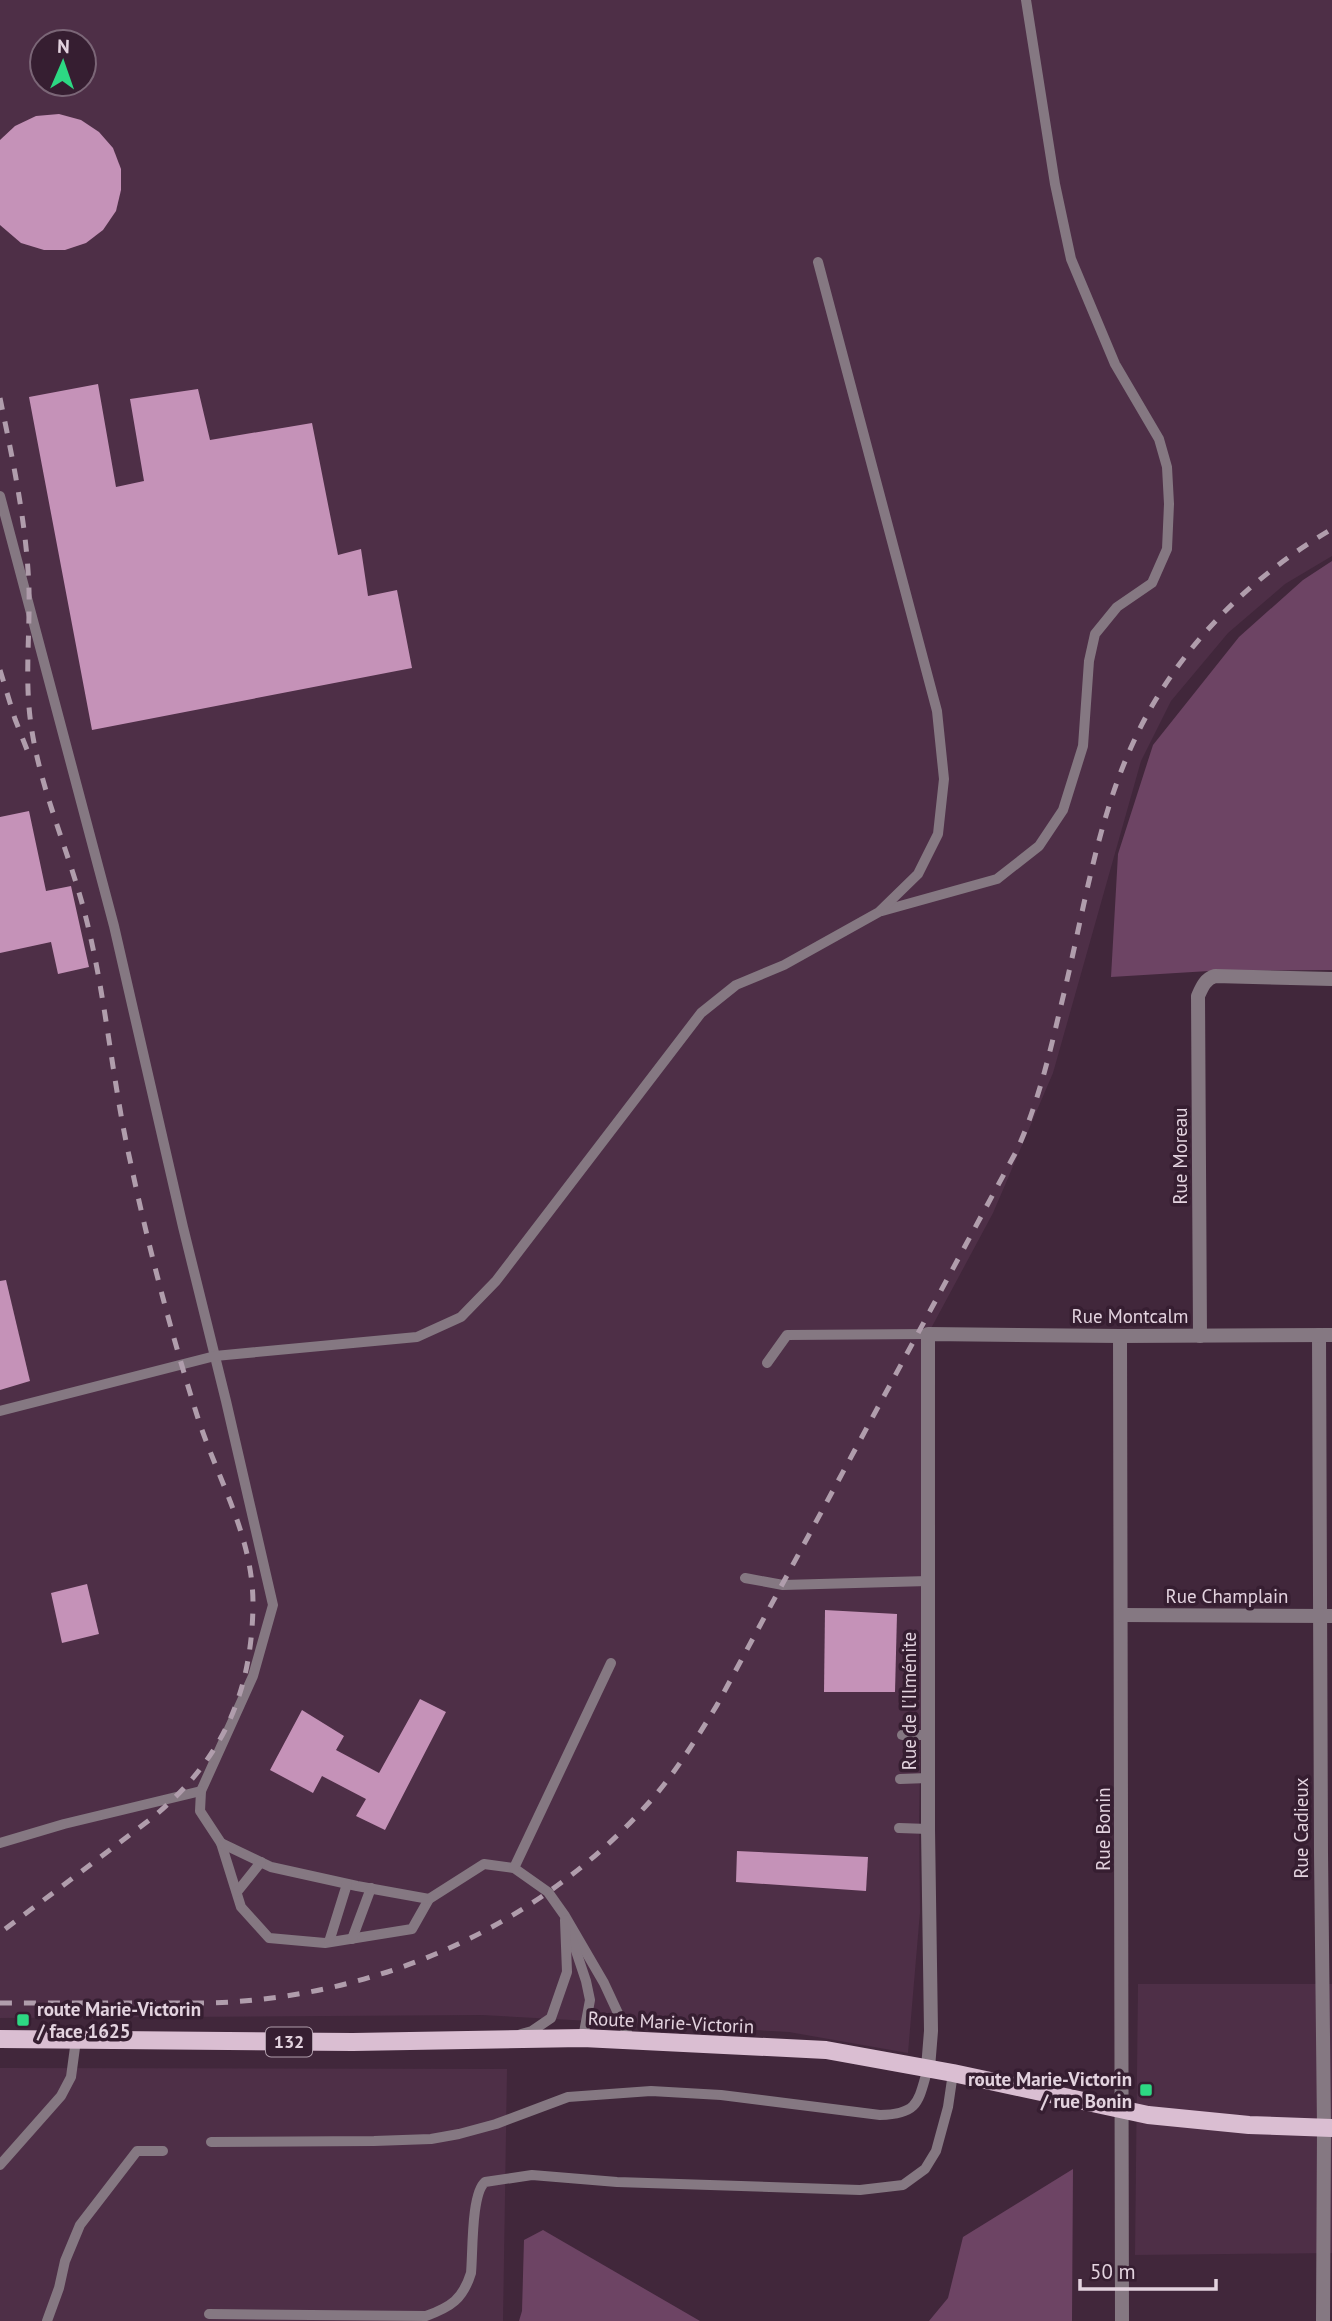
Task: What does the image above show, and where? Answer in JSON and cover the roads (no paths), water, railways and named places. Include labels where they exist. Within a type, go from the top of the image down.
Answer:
[{"type":"main road","name":"Route Marie-Victorin","points":[[0,2039],[354,2042],[583,2038],[826,2050],[1058,2094],[1122,2110],[1206,2122],[1328,2128]]},
{"type":"street","name":"Rue Moreau","points":[[1200,1336],[1198,996],[1201,987],[1209,978],[1225,976],[1332,979]]},
{"type":"street","name":"Rue Montcalm","points":[[928,1334],[1326,1335]]},
{"type":"street","name":"Rue de l'Ilménite","points":[[928,1334],[928,1829],[931,2031],[928,2068]]},
{"type":"street","name":"Rue Cadieux","points":[[1323,2321],[1328,2128],[1326,1335]]},
{"type":"street","name":"Rue Bonin","points":[[1121,1336],[1122,2321]]},
{"type":"street","name":"Rue Champlain","points":[[1122,1615],[1326,1616]]},
{"type":"lane","points":[[0,1411],[215,1356],[417,1338],[461,1317],[496,1281],[701,1013],[736,985],[784,965],[878,912],[998,879],[1039,846],[1063,810],[1083,746],[1089,661],[1095,634],[1117,607],[1152,583],[1167,549],[1169,504],[1167,467],[1159,439],[1115,365],[1071,259],[1055,184],[1026,0]]},
{"type":"lane","points":[[818,262],[937,710],[944,779],[938,834],[918,874],[878,912]]},
{"type":"lane","points":[[0,496],[114,926],[273,1605],[253,1676],[201,1791],[200,1811],[221,1843],[241,1906],[269,1938],[330,1942],[412,1929],[429,1899],[484,1864],[514,1868],[548,1892],[565,1916],[604,1983],[630,2039]]},
{"type":"lane","points":[[766,1363],[787,1335],[928,1334]]},
{"type":"lane","points":[[745,1578],[783,1585],[928,1581]]},
{"type":"lane","points":[[514,1868],[611,1663]]},
{"type":"lane","points":[[902,1735],[928,1735]]},
{"type":"lane","points":[[900,1779],[928,1778]]},
{"type":"lane","points":[[0,1843],[64,1824],[201,1791]]},
{"type":"lane","points":[[899,1828],[928,1829]]},
{"type":"lane","points":[[221,1843],[271,1867],[429,1899]]},
{"type":"lane","points":[[236,1892],[261,1862]]},
{"type":"lane","points":[[330,1942],[347,1884]]},
{"type":"lane","points":[[352,1939],[371,1888]]},
{"type":"lane","points":[[565,1916],[590,2000],[583,2038]]},
{"type":"lane","points":[[502,2039],[532,2031],[551,2018],[567,1972],[565,1916]]},
{"type":"lane","points":[[0,2165],[61,2096],[71,2077],[76,2040]]},
{"type":"lane","points":[[211,2142],[431,2138],[496,2124],[568,2097],[651,2091],[721,2095],[880,2115],[901,2115],[913,2107],[920,2096],[928,2068]]},
{"type":"lane","points":[[209,2314],[426,2316],[448,2308],[468,2283],[471,2273],[476,2200],[479,2187],[485,2182],[532,2175],[617,2182],[846,2189],[903,2185],[925,2169],[936,2151],[948,2107],[953,2073]]},
{"type":"lane","points":[[47,2321],[73,2240],[90,2211],[137,2151],[163,2151]]},
{"type":"railway","points":[[0,398],[19,494],[25,542],[29,590],[28,685],[34,743],[93,948],[124,1130],[152,1255],[196,1412],[232,1506],[247,1554],[253,1604],[251,1637],[239,1697],[228,1724],[197,1773],[152,1818],[0,1933]]},
{"type":"railway","points":[[0,2003],[228,2002],[309,1992],[363,1979],[416,1962],[467,1940],[515,1914],[561,1883],[604,1848],[655,1796],[717,1705],[1017,1150],[1044,1073],[1092,866],[1110,803],[1133,743],[1150,710],[1169,678],[1192,648],[1242,595],[1271,571],[1332,529]]},
{"type":"railway","points":[[0,670],[31,760]]},
{"type":"place","name":"route Marie-Victorin / face 1625","points":[[23,2020]]},
{"type":"place","name":"route Marie-Victorin / rue Bonin","points":[[1146,2090]]}]
